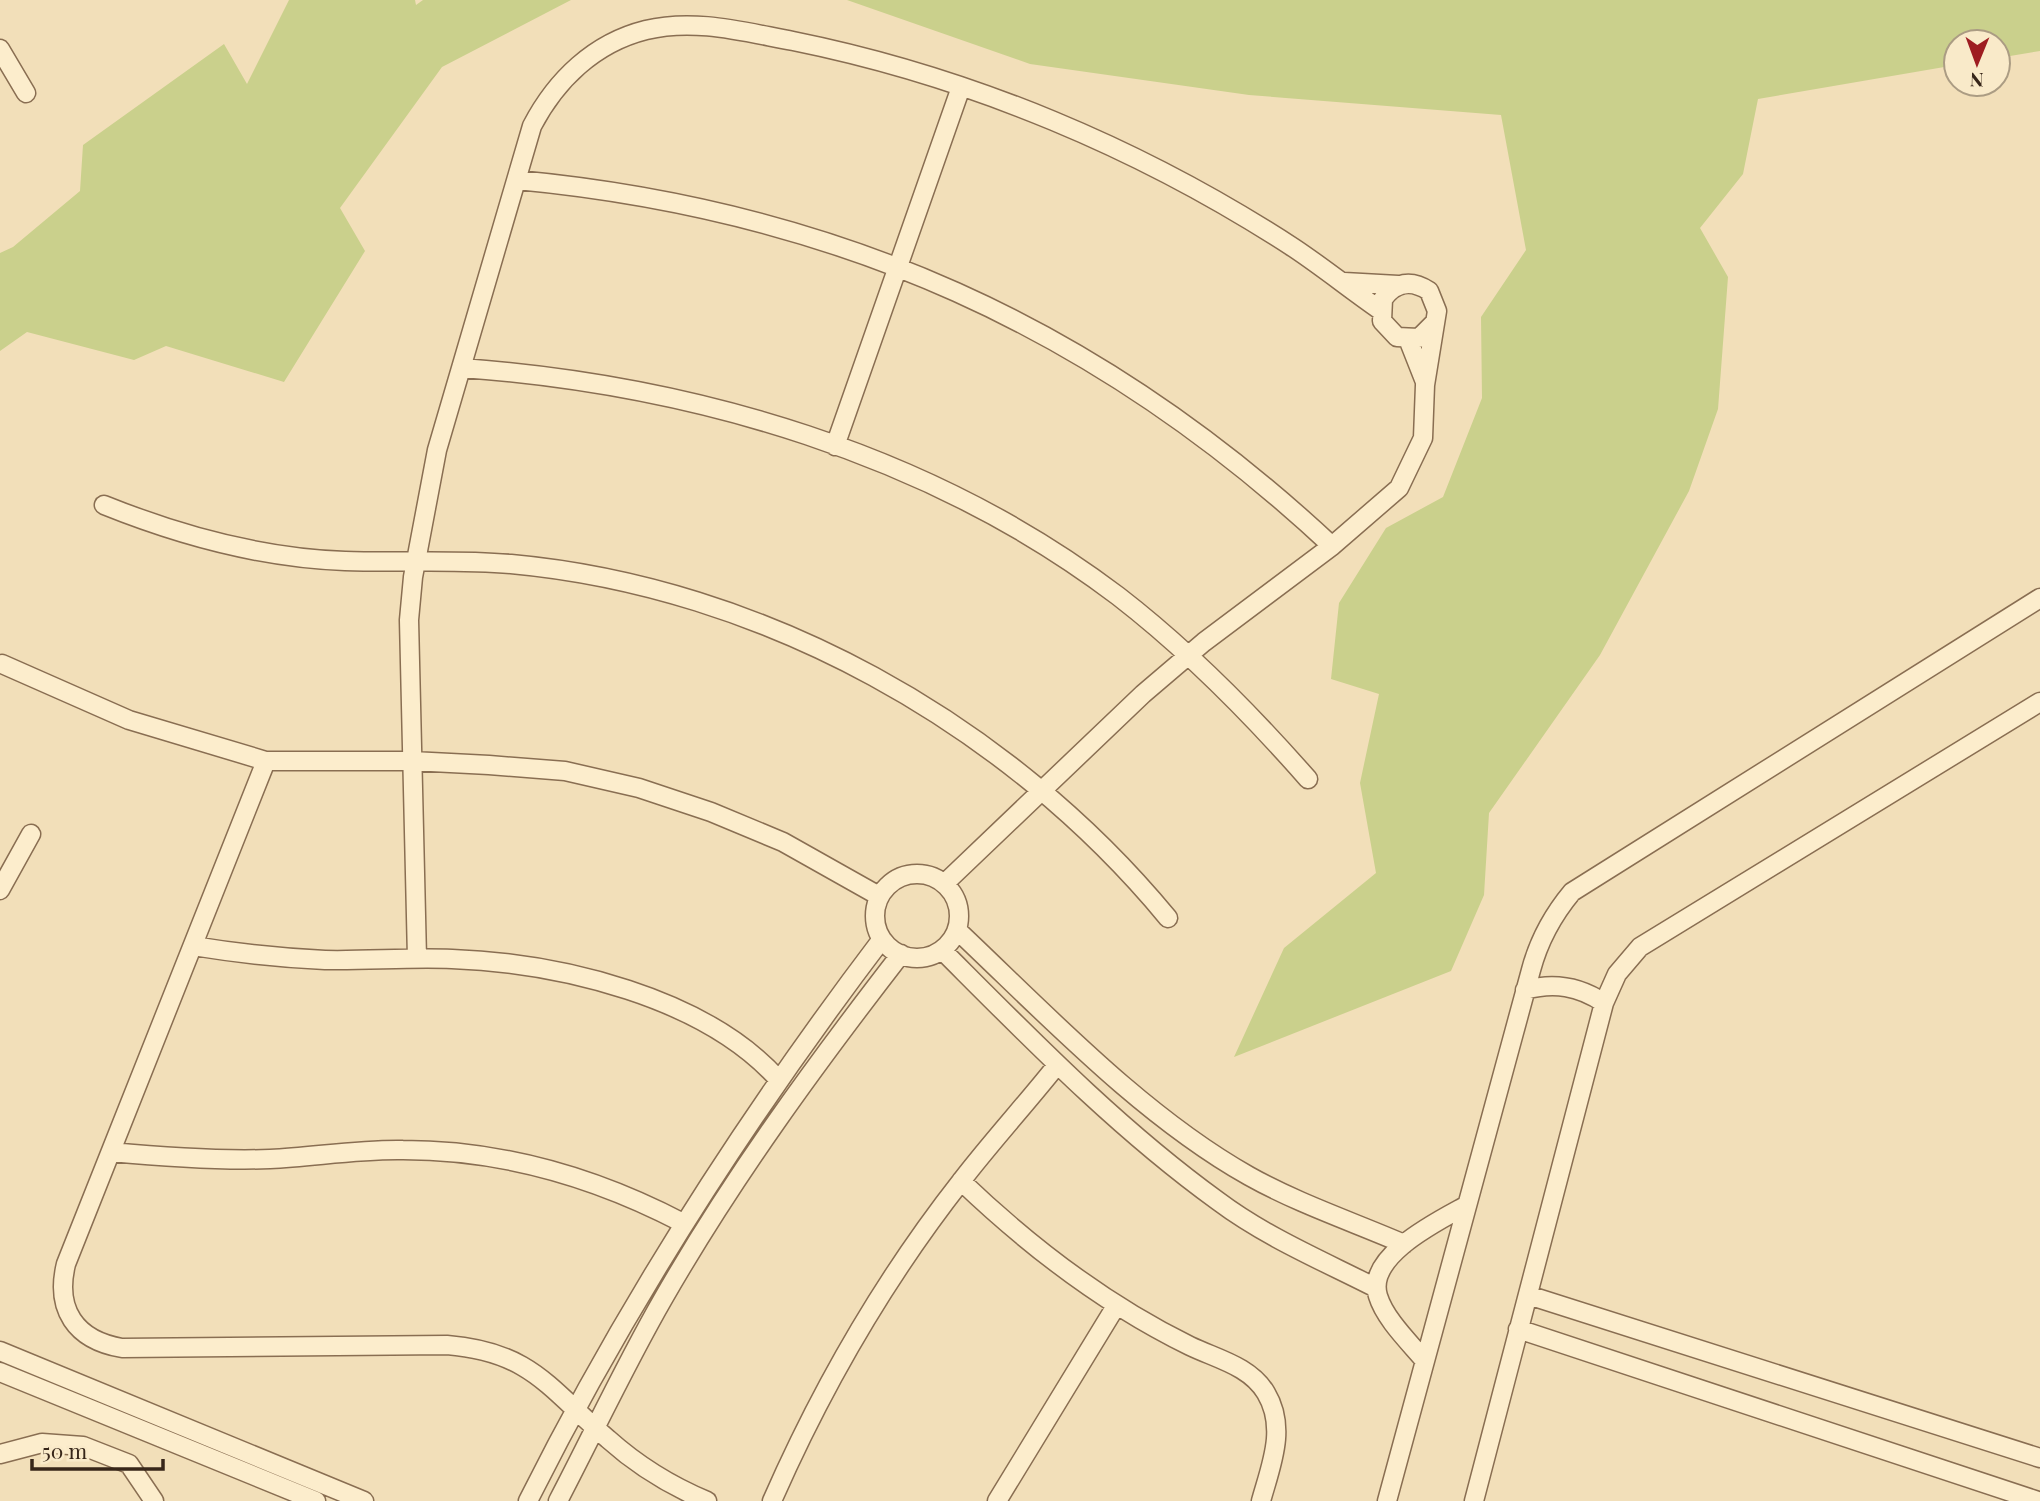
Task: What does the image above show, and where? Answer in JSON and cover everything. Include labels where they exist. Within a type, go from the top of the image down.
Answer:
[{"type":"street","points":[[417,958],[409,620],[415,560],[437,450],[532,126],[564,78],[610,44],[660,27],[694,24],[866,58],[961,87],[1033,113],[1140,161],[1244,217],[1344,282],[1380,310],[1388,331],[1408,340],[1425,385]]},
{"type":"street","points":[[0,49],[26,93]]},
{"type":"street","points":[[835,446],[961,87]]},
{"type":"street","points":[[517,180],[628,193],[724,212],[791,230],[896,266],[950,288],[1043,334],[1152,400],[1245,469],[1332,546]]},
{"type":"street","points":[[944,884],[1038,791],[1189,656],[1332,546],[1398,488],[1423,438],[1425,385],[1436,301],[1429,291],[1409,282],[1398,285],[1344,282]]},
{"type":"street","points":[[1380,310],[1383,299],[1398,285]]},
{"type":"street","points":[[1408,340],[1429,332],[1435,323]]},
{"type":"street","points":[[462,368],[520,372],[634,389],[746,416],[835,446],[950,496],[1040,545],[1117,595],[1189,656],[1254,720],[1308,779]]},
{"type":"street","points":[[104,505],[171,530],[240,548],[310,558],[512,564],[573,572],[656,590],[749,619],[838,657],[922,705],[1038,791],[1101,844],[1168,918]]},
{"type":"street","points":[[1387,1501],[1540,940],[1572,891],[2040,598]]},
{"type":"street","points":[[2,664],[129,720],[266,761],[412,761],[565,771],[639,788],[711,812],[783,842],[843,873],[879,896]]},
{"type":"street","points":[[1474,1501],[1604,1003],[1617,974],[1640,947],[2040,702]]},
{"type":"street","points":[[266,761],[66,1264],[61,1286],[73,1320],[100,1342],[134,1348],[466,1346],[521,1364],[550,1383],[596,1429],[653,1473],[707,1501]]},
{"type":"street","points":[[0,890],[31,834]]},
{"type":"street","points":[[909,874],[934,877],[944,884],[957,905],[957,930],[942,950],[918,958],[901,954],[882,939],[874,921],[879,896],[897,878],[909,874]]},
{"type":"street","points":[[957,930],[1077,1042],[1186,1134],[1247,1175],[1404,1244]]},
{"type":"street","points":[[528,1501],[575,1408],[683,1223],[778,1079],[882,939]]},
{"type":"street","points":[[192,946],[323,960],[417,958],[527,967],[634,994],[731,1037],[758,1057],[778,1079]]},
{"type":"street","points":[[942,950],[1057,1065],[1217,1201],[1259,1229],[1376,1288]]},
{"type":"street","points":[[558,1501],[662,1300],[737,1178],[791,1099],[901,954]]},
{"type":"street","points":[[1525,990],[1559,985],[1583,991],[1604,1003]]},
{"type":"street","points":[[772,1501],[809,1421],[864,1321],[961,1181],[1057,1065]]},
{"type":"street","points":[[111,1152],[224,1159],[402,1150],[480,1155],[519,1162],[595,1183],[683,1223]]},
{"type":"street","points":[[961,1181],[1032,1245],[1116,1306],[1177,1339],[1247,1371],[1258,1381],[1272,1405],[1277,1430],[1261,1501]]},
{"type":"street","points":[[1425,1362],[1394,1323],[1378,1297],[1376,1288],[1383,1267],[1404,1244],[1467,1205]]},
{"type":"street","points":[[1528,1295],[2040,1458]]},
{"type":"street","points":[[998,1501],[1116,1306]]},
{"type":"street","points":[[1518,1329],[2038,1501]]},
{"type":"street","points":[[0,1351],[364,1501]]},
{"type":"street","points":[[0,1372],[316,1501]]},
{"type":"street","points":[[0,1454],[42,1443],[83,1446],[128,1464],[155,1501]]},
{"type":"green space","points":[[289,0],[415,0],[416,5],[423,0],[571,0],[442,67],[340,208],[365,251],[284,382],[166,346],[134,360],[27,332],[0,351],[0,253],[13,247],[80,191],[83,145],[224,44],[247,84]]},
{"type":"green space","points":[[847,0],[2040,0],[2040,51],[2012,56],[2012,28],[1942,28],[1942,67],[1758,99],[1743,174],[1700,228],[1728,277],[1718,409],[1689,491],[1600,655],[1489,813],[1484,895],[1451,971],[1234,1057],[1284,948],[1376,873],[1360,783],[1379,694],[1331,679],[1339,603],[1386,528],[1443,497],[1482,398],[1481,317],[1526,250],[1501,115],[1249,95],[1030,64]]}]
